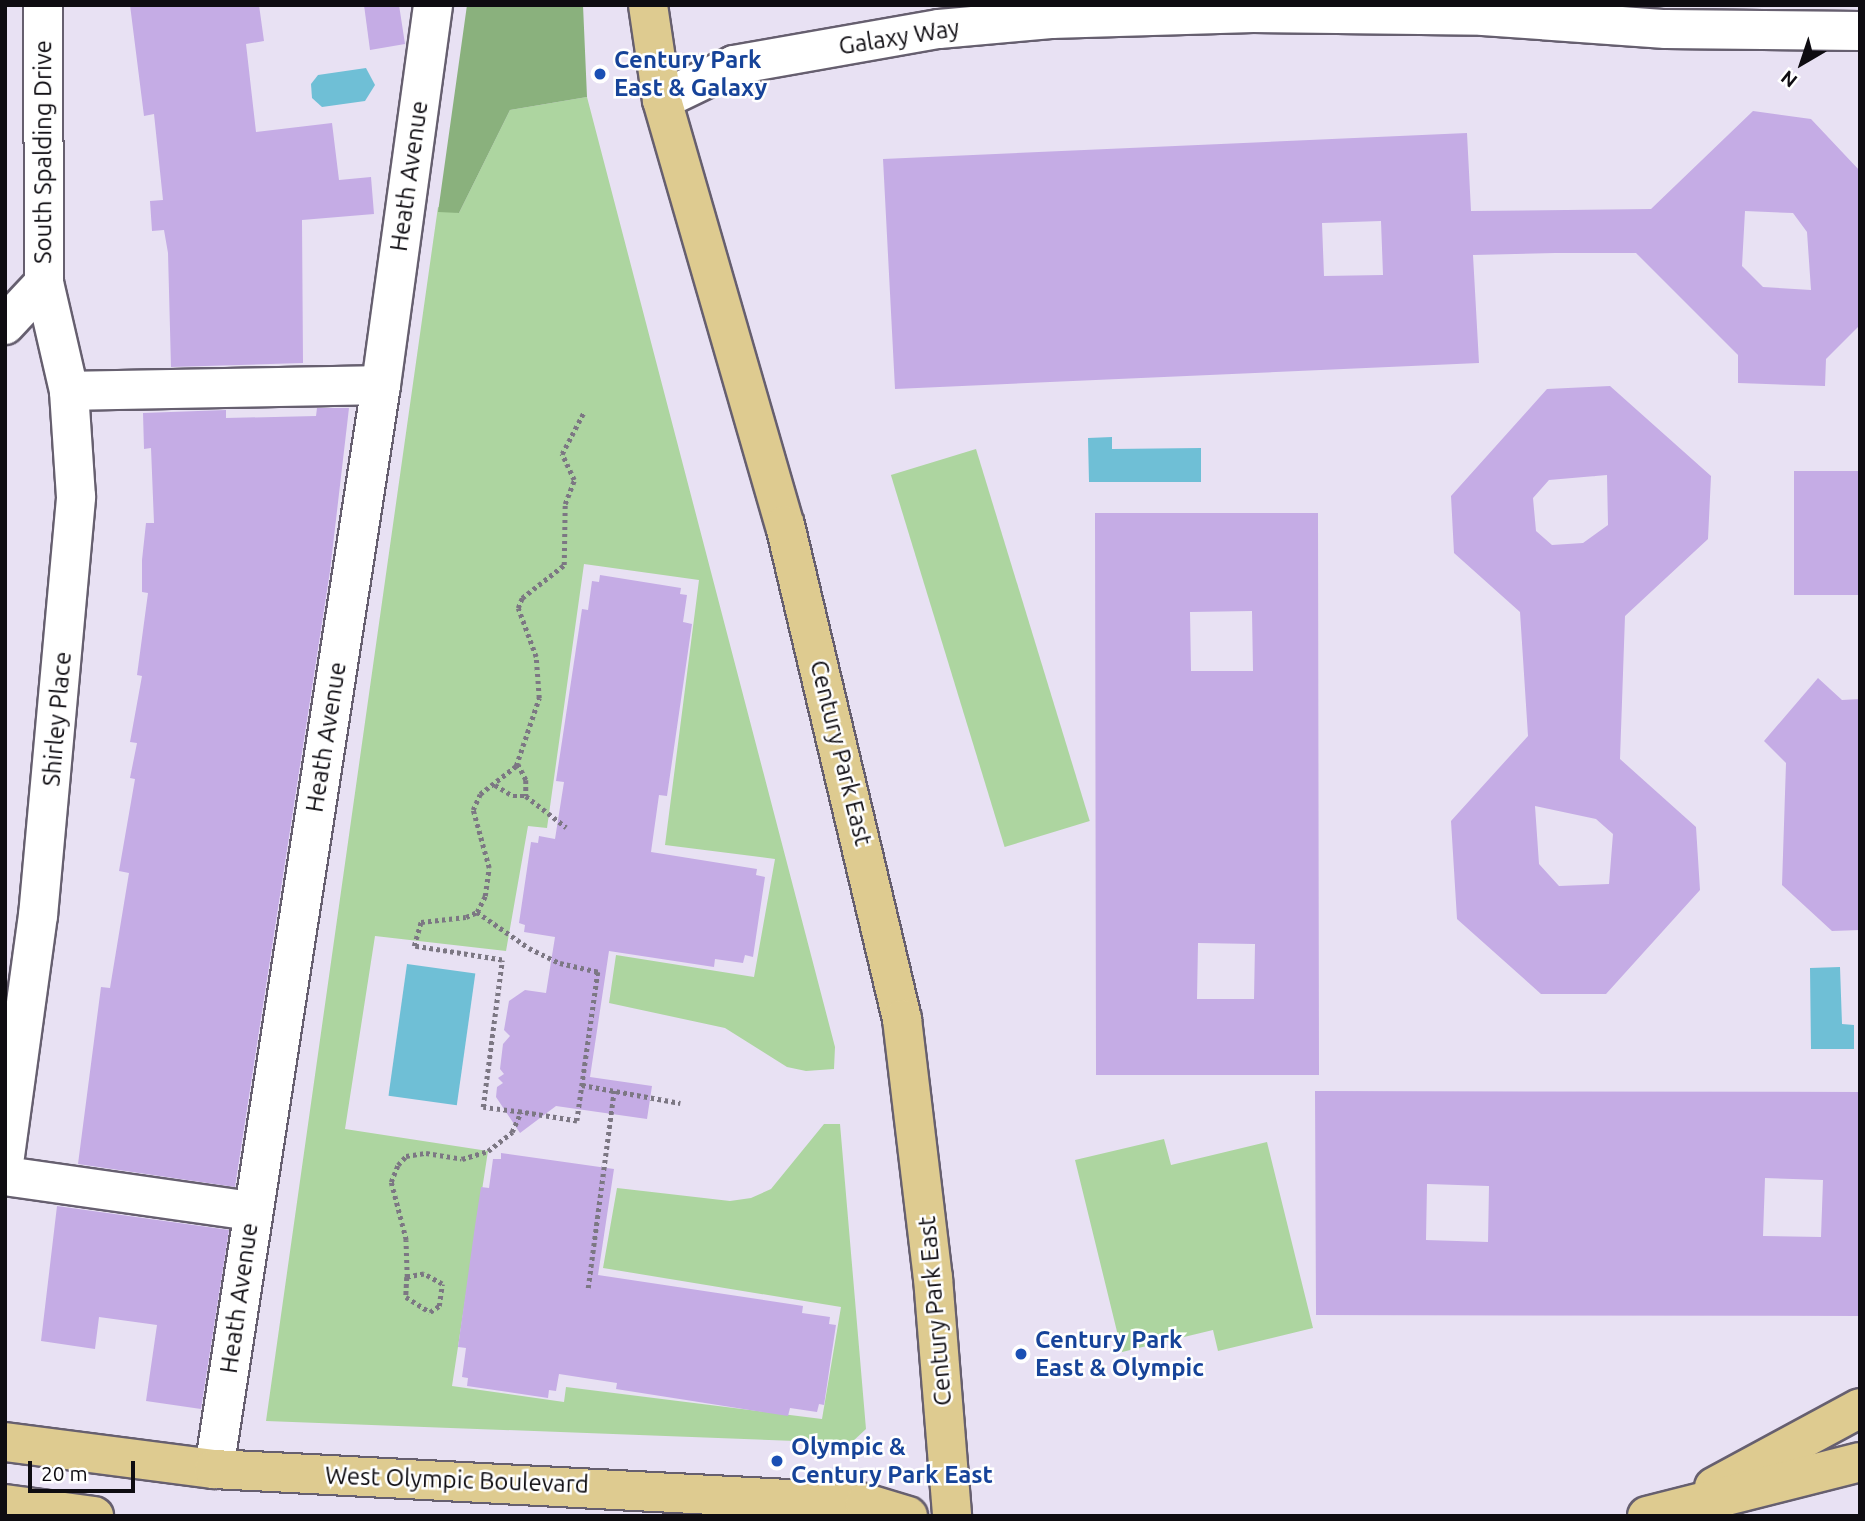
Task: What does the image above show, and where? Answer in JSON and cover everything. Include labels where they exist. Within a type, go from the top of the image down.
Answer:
[{"type":"main road","name":"Century Park East","points":[[648,5],[662,100],[785,525],[902,1019],[928,1226],[952,1516]]},
{"type":"main road","points":[[1658,1514],[1860,1408]]},
{"type":"main road","name":"West Olympic Boulevard","points":[[5,1442],[214,1469],[865,1503],[908,1516]]},
{"type":"main road","points":[[1658,1514],[1860,1462]]},
{"type":"main road","points":[[5,1504],[94,1516]]},
{"type":"main road","points":[[1658,1514],[1712,1516]]},
{"type":"street","name":"South Spalding Drive","points":[[5,325],[44,283],[43,5]]},
{"type":"street","name":"Heath Avenue","points":[[214,1469],[381,385],[433,5]]},
{"type":"street","name":"Galaxy Way","points":[[662,100],[734,65],[940,29],[1051,19],[1253,13],[1472,16],[1666,29],[1860,31]]},
{"type":"street","name":"Shirley Place","points":[[5,1156],[22,912],[76,497],[69,391],[44,283]]},
{"type":"street","points":[[69,391],[381,385]]},
{"type":"street","points":[[5,1176],[252,1211]]},
{"type":"path","points":[[477,912],[489,868],[473,810],[480,794],[495,785],[518,763],[539,698],[536,657],[519,608],[522,598],[551,580],[564,565],[565,504],[574,480],[562,454],[584,412]]},
{"type":"path","points":[[518,763],[526,780],[526,796]]},
{"type":"path","points":[[495,785],[513,796],[526,796],[566,827]]},
{"type":"path","points":[[477,912],[549,958],[598,972],[577,1121],[483,1107],[502,960],[414,946],[421,922],[477,912]]},
{"type":"path","points":[[582,1085],[680,1102]]},
{"type":"path","points":[[588,1288],[614,1090]]},
{"type":"path","points":[[408,1277],[425,1274],[442,1284],[439,1306],[429,1312],[405,1297],[408,1277],[406,1240],[391,1182],[398,1165],[416,1154],[461,1159],[488,1151],[512,1132],[522,1112]]},
{"type":"green space","points":[[467,5],[583,5],[587,97],[510,110],[459,213],[438,212]]},
{"type":"green space","points":[[587,97],[835,1047],[834,1069],[806,1071],[787,1067],[725,1028],[609,1003],[616,955],[754,977],[775,859],[665,845],[699,580],[584,564],[547,828],[528,826],[506,951],[375,936],[345,1129],[488,1151],[452,1386],[564,1402],[566,1387],[822,1419],[841,1307],[603,1268],[617,1188],[730,1201],[751,1198],[771,1189],[824,1124],[840,1124],[866,1429],[851,1443],[266,1421],[438,207],[459,213],[510,110]]},
{"type":"green space","points":[[976,449],[1090,821],[1005,847],[891,475]]},
{"type":"green space","points":[[1164,1139],[1171,1165],[1267,1142],[1313,1328],[1218,1351],[1213,1330],[1122,1352],[1075,1160]]},
{"type":"water","points":[[366,68],[375,85],[365,101],[322,107],[312,98],[311,84],[318,75]]},
{"type":"water","points":[[1112,437],[1112,449],[1201,448],[1201,482],[1089,482],[1088,438]]},
{"type":"water","points":[[407,964],[475,974],[457,1105],[388,1096]]},
{"type":"water","points":[[1840,967],[1842,1024],[1854,1025],[1854,1049],[1811,1049],[1810,968]]},
{"type":"building","points":[[130,5],[259,5],[264,41],[246,44],[256,132],[332,123],[339,180],[371,177],[374,214],[302,220],[303,363],[171,367],[168,253],[164,230],[152,231],[150,201],[163,200],[154,114],[144,116]]},
{"type":"building","points":[[364,5],[399,5],[405,44],[370,50]]},
{"type":"building","points":[[1753,111],[1811,119],[1860,171],[1860,325],[1826,359],[1825,386],[1738,383],[1738,355],[1636,253],[1555,253],[1473,255],[1479,363],[895,389],[883,159],[1467,133],[1471,211],[1651,209]],"holes":[[[1745,211],[1793,213],[1807,232],[1811,290],[1763,287],[1742,266]],[[1381,221],[1383,275],[1324,276],[1322,223]]]},
{"type":"building","points":[[1610,386],[1711,476],[1708,539],[1625,616],[1620,759],[1696,827],[1700,890],[1606,994],[1541,994],[1457,919],[1451,821],[1528,736],[1520,612],[1454,553],[1451,496],[1547,389]],"holes":[[[1607,475],[1608,525],[1583,543],[1552,545],[1536,531],[1533,498],[1549,480]],[[1535,806],[1596,819],[1613,834],[1609,884],[1559,886],[1539,864]]]},
{"type":"building","points":[[317,408],[349,408],[330,571],[235,1187],[78,1164],[101,987],[110,988],[129,873],[119,871],[135,779],[130,778],[137,743],[130,742],[142,676],[137,675],[148,593],[142,592],[142,560],[146,523],[154,523],[151,448],[144,449],[143,413],[226,410],[226,418],[316,416]]},
{"type":"building","points":[[1794,471],[1860,471],[1860,595],[1794,595]]},
{"type":"building","points":[[1095,513],[1318,513],[1319,1075],[1096,1075]],"holes":[[[1252,611],[1253,671],[1191,671],[1190,612]],[[1198,943],[1255,944],[1254,999],[1197,999]]]},
{"type":"building","points":[[600,575],[681,588],[680,594],[687,595],[683,622],[692,624],[667,796],[659,795],[651,852],[757,869],[756,875],[765,877],[753,957],[745,955],[743,963],[715,959],[714,967],[609,951],[590,1077],[652,1086],[647,1119],[556,1106],[520,1133],[496,1097],[497,1087],[503,1083],[498,1078],[504,1074],[500,1069],[503,1044],[510,1036],[504,1030],[509,1001],[525,990],[546,993],[555,937],[524,932],[525,925],[519,923],[531,842],[538,843],[539,836],[555,839],[564,782],[556,781],[582,609],[588,610],[592,581],[599,582]]},
{"type":"building","points":[[1818,678],[1842,700],[1860,699],[1860,930],[1832,931],[1782,885],[1786,763],[1764,741]]},
{"type":"building","points":[[1315,1091],[1860,1092],[1860,1316],[1316,1315]],"holes":[[[1765,1178],[1823,1180],[1821,1237],[1763,1236]],[[1427,1184],[1489,1186],[1488,1242],[1426,1240]]]},
{"type":"building","points":[[501,1153],[614,1169],[598,1275],[803,1306],[802,1313],[830,1317],[829,1324],[836,1325],[824,1405],[819,1404],[817,1412],[790,1408],[788,1416],[616,1389],[617,1383],[559,1374],[556,1391],[549,1390],[548,1398],[467,1386],[468,1378],[462,1377],[466,1348],[458,1347],[475,1226],[481,1187],[489,1188],[493,1159],[501,1159]]},
{"type":"building","points":[[57,1206],[229,1230],[201,1409],[146,1401],[157,1325],[99,1317],[95,1349],[41,1341]]},
{"type":"place","name":"Century Park East & Galaxy","points":[[600,74]]},
{"type":"place","name":"Century Park East & Olympic","points":[[1021,1354]]},
{"type":"place","name":"Olympic & Century Park East","points":[[777,1461]]}]
